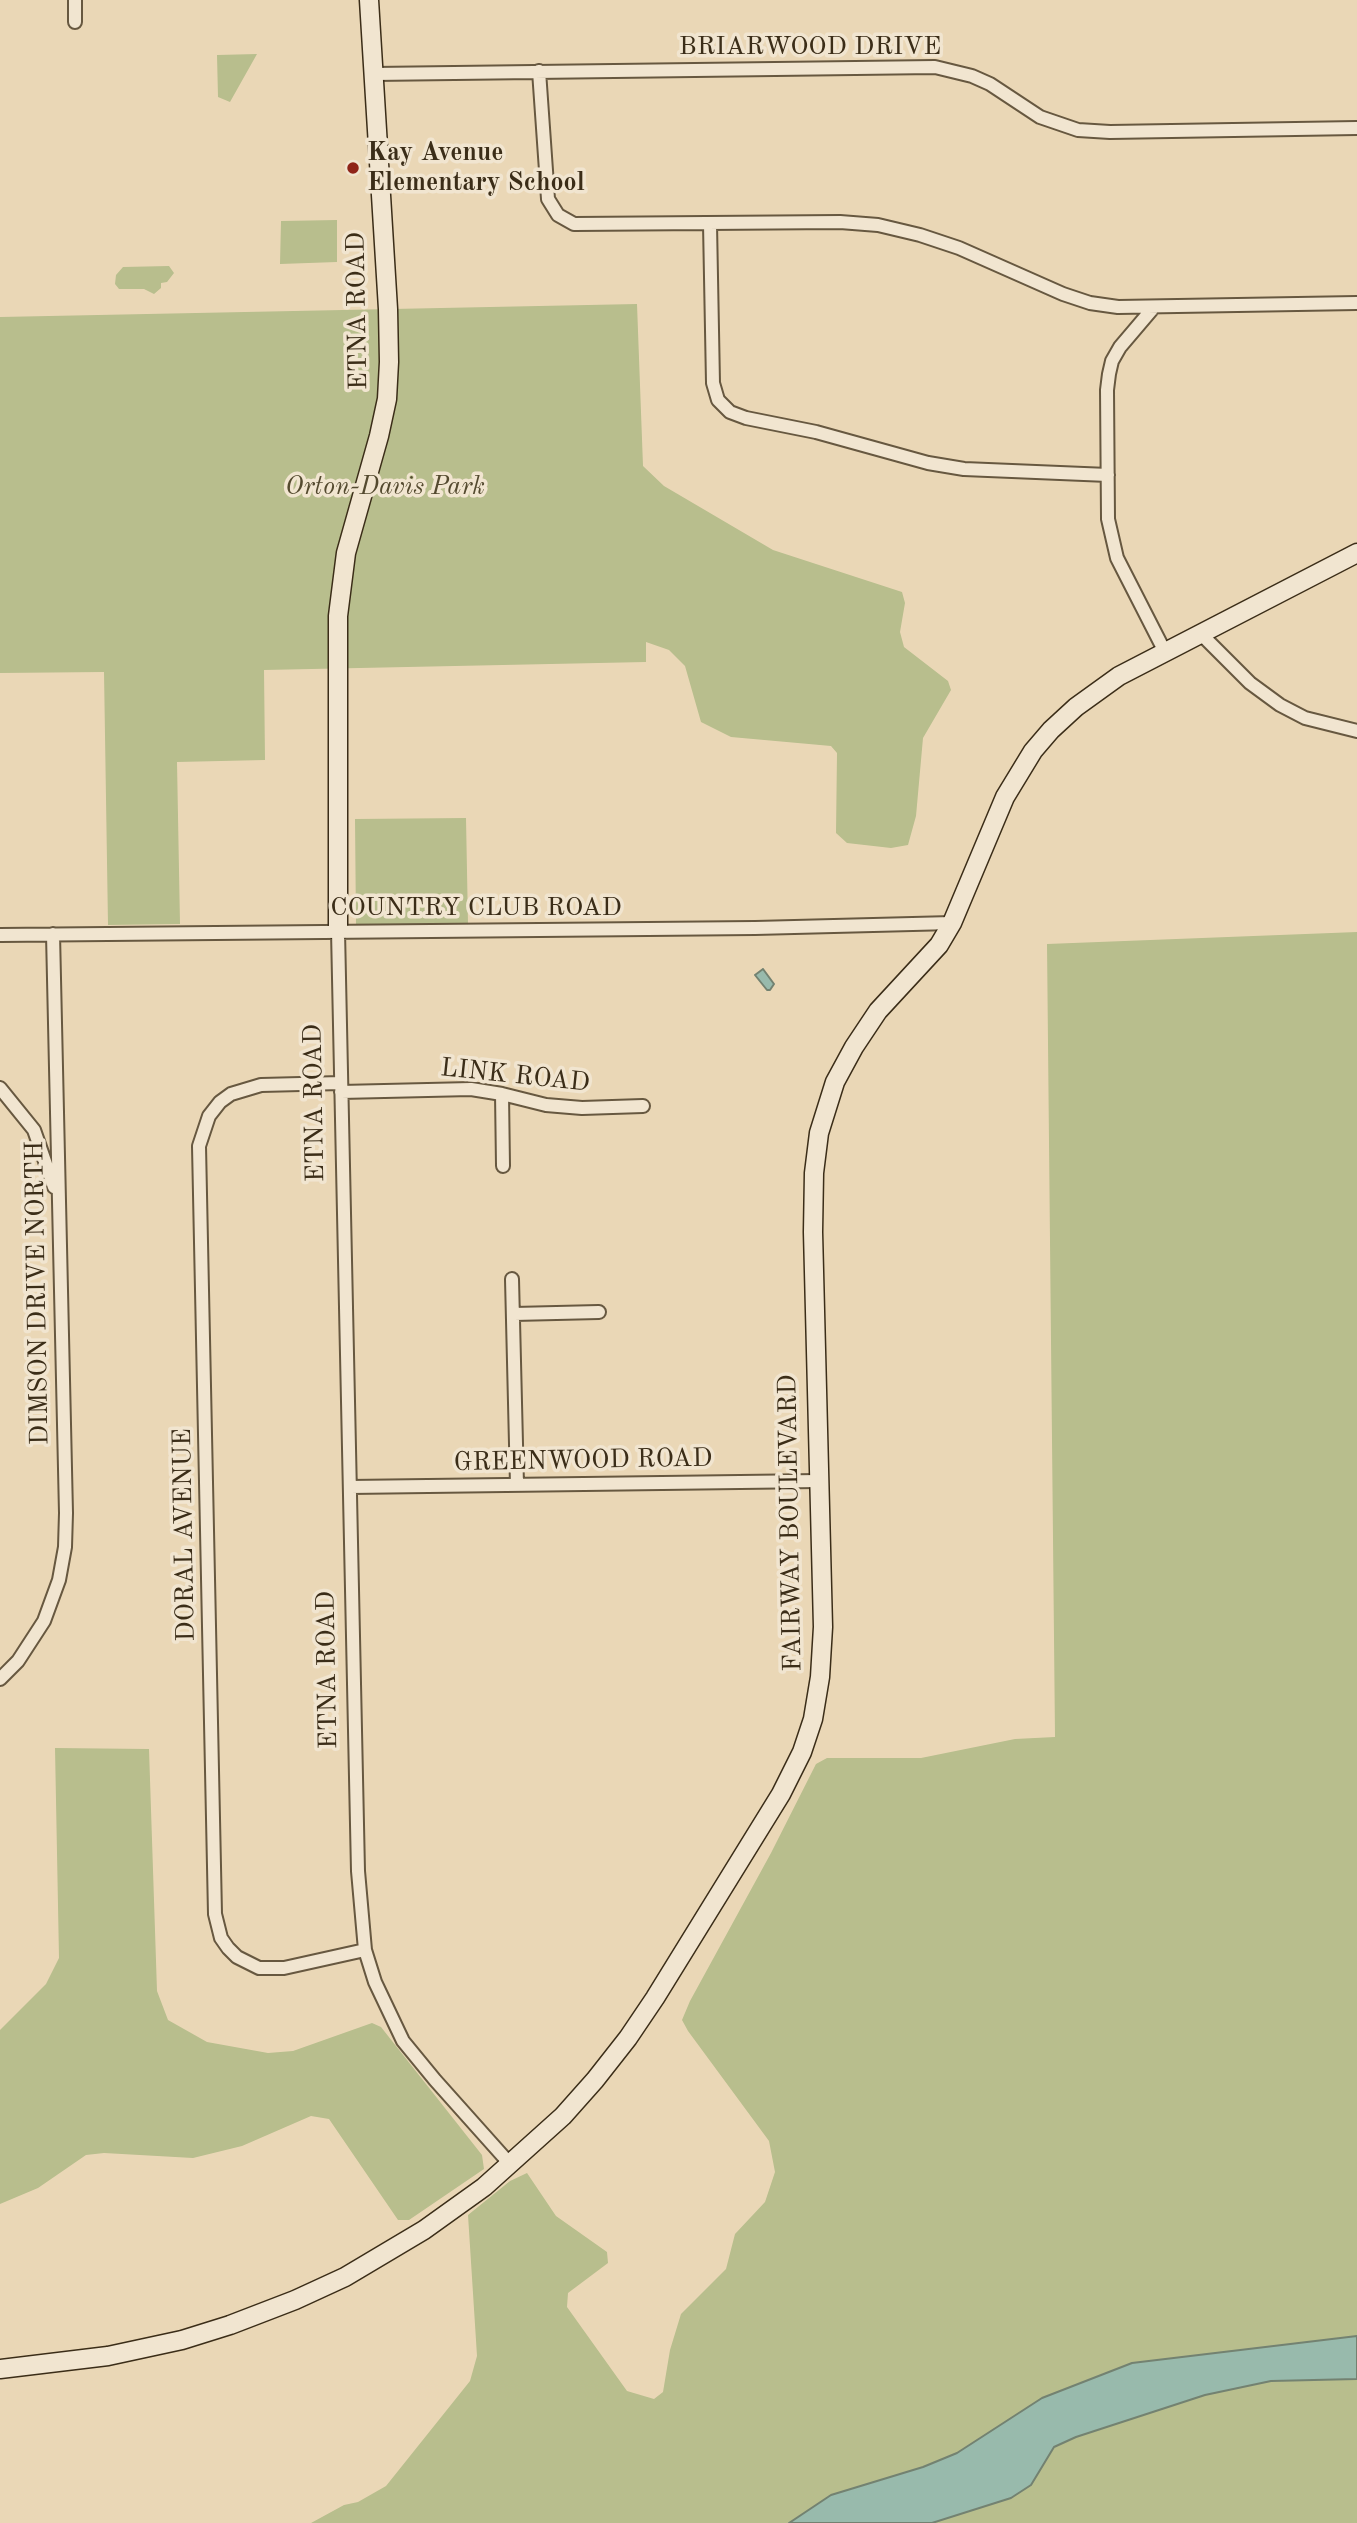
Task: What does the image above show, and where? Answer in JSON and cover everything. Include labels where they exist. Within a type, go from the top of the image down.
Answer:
[{"type":"street","points":[[75,0],[75,22]]},
{"type":"street","name":"ETNA ROAD","points":[[369,0],[388,309],[389,369],[387,398],[379,436],[346,553],[338,616],[338,931],[358,1871],[365,1950],[375,1982],[403,2040],[510,2164]]},
{"type":"street","name":"BRIARWOOD DRIVE","points":[[374,74],[935,67],[961,72],[990,83],[1040,117],[1077,130],[1110,132],[1357,128]]},
{"type":"street","points":[[539,71],[546,190],[552,208],[565,220],[583,225],[840,222],[878,225],[959,248],[1063,294],[1090,303],[1118,307],[1357,303]]},
{"type":"street","points":[[710,224],[713,383],[718,400],[730,412],[928,463],[964,469],[1108,475]]},
{"type":"street","points":[[1154,307],[1128,335],[1112,361],[1107,390],[1108,519],[1117,558],[1165,652]]},
{"type":"street","name":"FAIRWAY BOULEVARD","points":[[0,2369],[108,2356],[151,2347],[230,2325],[345,2277],[464,2203],[563,2116],[628,2038],[693,1938],[796,1766],[813,1719],[822,1660],[823,1627],[813,1232],[815,1165],[821,1123],[835,1082],[853,1047],[878,1011],[939,945],[952,923],[1004,797],[1033,751],[1051,730],[1076,707],[1119,676],[1357,553]]},
{"type":"street","points":[[1200,634],[1250,683],[1280,705],[1305,718],[1357,731]]},
{"type":"street","name":"COUNTRY CLUB ROAD","points":[[0,935],[755,928],[952,923]]},
{"type":"street","name":"DIMSON DRIVE NORTH","points":[[0,1679],[18,1661],[44,1621],[53,1600],[65,1547],[53,934]]},
{"type":"street","name":"DORAL AVENUE","points":[[341,1087],[261,1085],[231,1094],[220,1102],[209,1116],[199,1146],[215,1914],[221,1938],[228,1948],[237,1957],[259,1968],[284,1968],[365,1950]]},
{"type":"street","name":"LINK ROAD","points":[[341,1087],[471,1089],[546,1105],[582,1108],[643,1106]]},
{"type":"street","points":[[0,1088],[34,1130],[58,1198]]},
{"type":"street","points":[[502,1094],[503,1166]]},
{"type":"street","points":[[512,1279],[517,1485]]},
{"type":"street","points":[[514,1314],[599,1312]]},
{"type":"street","name":"GREENWOOD ROAD","points":[[350,1487],[818,1481]]},
{"type":"green space","points":[[257,54],[230,102],[218,97],[217,55]]},
{"type":"green space","points":[[337,220],[337,262],[280,264],[281,221]]},
{"type":"green space","points":[[169,266],[174,273],[167,282],[161,283],[161,288],[154,294],[144,289],[119,289],[115,284],[116,275],[123,267]]},
{"type":"green space","name":"Orton-Davis Park","points":[[637,304],[643,466],[664,486],[773,550],[902,592],[905,603],[900,632],[904,647],[948,681],[951,690],[923,738],[916,816],[908,845],[891,848],[847,843],[836,833],[837,753],[831,746],[731,737],[701,722],[685,666],[669,650],[646,642],[646,662],[264,670],[265,760],[177,762],[180,924],[108,925],[104,672],[0,673],[0,317]]},
{"type":"green space","points":[[466,818],[468,924],[356,925],[355,819]]},
{"type":"green space","points":[[1357,932],[1357,2336],[1260,2348],[1042,2398],[957,2453],[923,2467],[831,2495],[789,2523],[311,2523],[386,2486],[470,2381],[477,2356],[468,2215],[510,2181],[527,2173],[556,2216],[607,2252],[608,2263],[568,2293],[567,2307],[627,2391],[654,2399],[663,2392],[670,2350],[681,2314],[726,2269],[735,2234],[765,2202],[775,2172],[769,2141],[682,2020],[816,1764],[827,1758],[921,1758],[1015,1739],[1055,1737],[1047,944]]},
{"type":"green space","points":[[55,1748],[149,1749],[157,1991],[168,2020],[207,2042],[268,2053],[293,2051],[372,2023],[381,2027],[482,2155],[484,2169],[409,2220],[398,2220],[329,2119],[311,2116],[242,2146],[193,2158],[104,2153],[86,2155],[38,2188],[0,2204],[0,2030],[46,1984],[59,1958]]},
{"type":"green space","points":[[1357,2379],[1357,2523],[932,2523],[1011,2498],[1031,2485],[1054,2447],[1076,2437],[1205,2395],[1271,2381]]},
{"type":"shaded area","points":[[763,969],[774,984],[770,990],[767,990],[755,975]]},
{"type":"shaded area","points":[[1357,2336],[1357,2379],[1271,2381],[1205,2395],[1076,2437],[1054,2447],[1031,2485],[1011,2498],[932,2523],[789,2523],[831,2495],[923,2467],[957,2453],[1042,2398],[1132,2363]]},
{"type":"place","name":"Kay Avenue Elementary School","points":[[353,168]]}]
